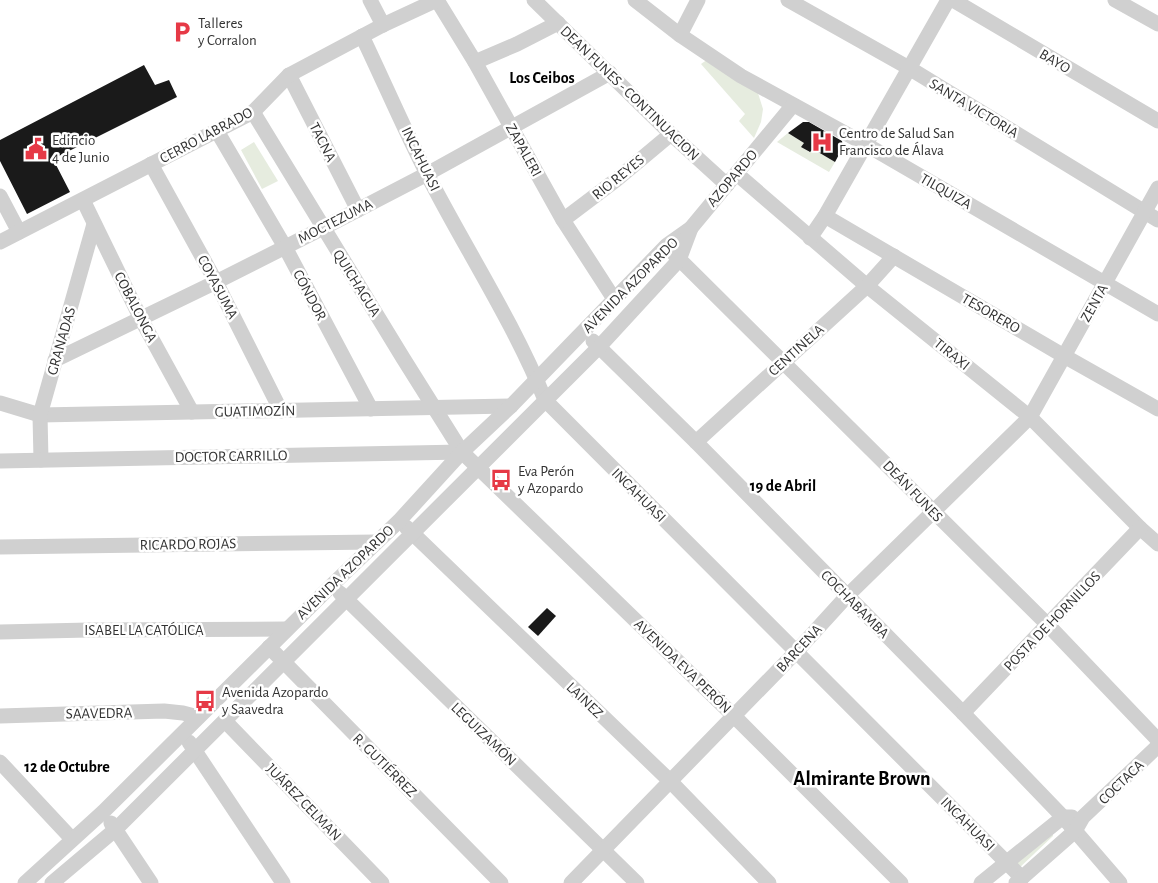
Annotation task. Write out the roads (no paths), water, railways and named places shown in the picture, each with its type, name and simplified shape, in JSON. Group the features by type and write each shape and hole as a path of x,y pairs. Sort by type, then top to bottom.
{"street":[{"path":"370,0 383,25"},
{"name":"CERRO LABRADO","path":"0,242 253,112 288,74 383,25 437,0"},
{"name":"ZAPALERI","path":"437,0 475,62 563,220 614,299"},
{"name":"DEAN FUNES - CONTINUACION","path":"534,0 671,134 732,180"},
{"name":"TILQUIZA","path":"636,0 680,35 741,76 865,144 1158,314"},
{"path":"680,35 698,0"},
{"name":"SANTA VICTORIA","path":"788,0 909,68 1158,220"},
{"path":"810,238 825,216 948,0"},
{"name":"BAYO","path":"952,0 1158,121"},
{"path":"1115,0 1158,24"},
{"path":"475,62 517,44 558,23"},
{"name":"INCAHUASI","path":"362,36 427,174 537,379 545,400 1006,862 1019,880"},
{"name":"MOCTEZUMA","path":"55,360 216,282 358,210 610,73"},
{"name":"TACNA","path":"288,74 358,210"},
{"name":"AZOPARDO","path":"690,228 793,105"},
{"name":"QUICHAGUA","path":"253,112 462,452"},
{"name":"CÓNDOR","path":"217,131 285,247 371,409"},
{"name":"RIO REYES","path":"563,220 616,180 671,134"},
{"name":"COYASUMA","path":"151,164 216,282 281,411"},
{"name":"TIRAXI","path":"732,180 810,238 1030,417 1158,544"},
{"name":"ZENTA","path":"1030,417 1158,188"},
{"path":"0,196 19,232"},
{"name":"COBALONGA","path":"83,200 141,319 192,412"},
{"name":"TESORERO","path":"825,216 1064,356 1158,408"},
{"name":"GRANADAS","path":"41,460 40,415 94,224"},
{"name":"AVENIDA AZOPARDO","path":"25,883 103,812 399,520 462,452 511,406 667,245 690,228"},
{"name":"AVENIDA AZOPARDO","path":"52,883 116,830 599,347 679,260 690,228"},
{"name":"DEÁN FUNES","path":"667,245 679,260 1048,625 1158,740"},
{"name":"CENTINELA","path":"696,442 867,286 894,256"},
{"name":"COCHABAMBA","path":"583,331 696,442 963,713 1063,817 1120,883"},
{"name":"GUATIMOZÍN","path":"0,403 40,415 511,406"},
{"path":"511,406 515,430"},
{"name":"BARCENA","path":"571,883 796,652 847,596 1030,417"},
{"name":"DOCTOR CARRILLO","path":"0,461 462,452"},
{"name":"AVENIDA EVA PERÓN","path":"462,452 734,716 901,883"},
{"name":"LAINEZ","path":"399,520 670,781 769,883"},
{"name":"POSTA DE HORNILLOS","path":"963,713 1140,528"},
{"name":"RICARDO ROJAS","path":"0,547 376,542"},
{"name":"LEGUIZAMÓN","path":"332,584 346,600 637,883"},
{"name":"ISABEL LA CATÓLICA","path":"0,632 287,629"},
{"name":"R. GUTIÉRREZ","path":"269,647 501,883"},
{"name":"SAAVEDRA","path":"0,716 164,711 198,717"},
{"name":"JUÁREZ CELMAN","path":"225,721 382,883"},
{"path":"183,733 283,883"},
{"name":"COCTACA","path":"1019,880 1075,831 1084,817 1158,746"},
{"path":"0,762 72,839"},
{"path":"103,812 151,883"},
{"path":"982,883 1063,817 1084,817"}],"place":[{"name":"Talleres y Corralon","path":"182,32"},
{"name":"Centro de Salud San Francisco de Álava","path":"822,142"},
{"name":"Edificio 4 de Junio","path":"36,149"},
{"name":"Eva Perón y Azopardo","path":"501,480"},
{"name":"Avenida Azopardo y Saavedra","path":"205,701"}],"district":[{"name":"Los Ceibos","path":"542,77"},
{"name":"19 de Abril","path":"783,485"},
{"name":"12 de Octubre","path":"67,766"},
{"name":"Almirante Brown","path":"862,778"}]}
